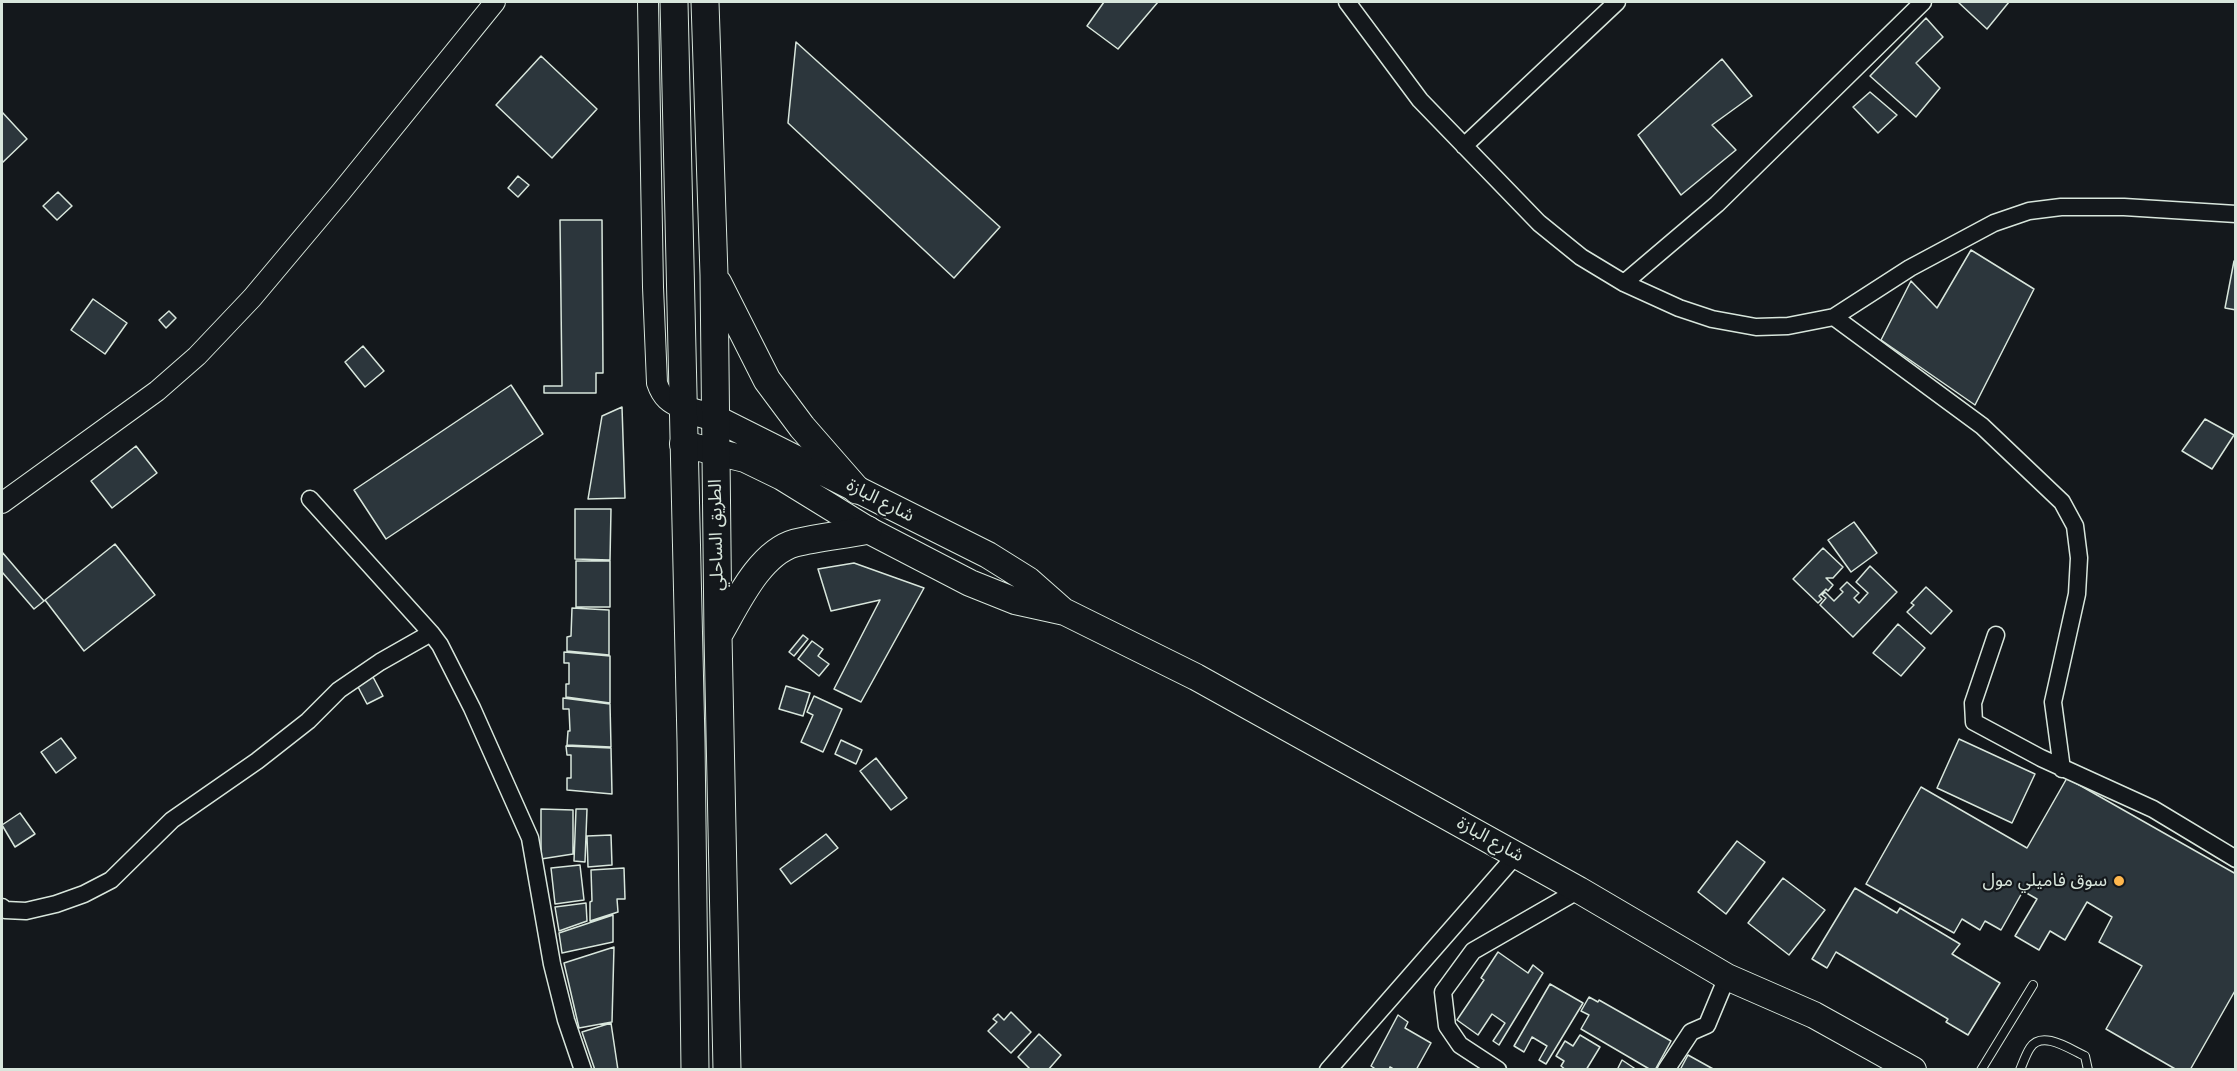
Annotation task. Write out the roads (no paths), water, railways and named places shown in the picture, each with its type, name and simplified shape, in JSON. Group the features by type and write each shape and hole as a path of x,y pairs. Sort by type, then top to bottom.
{"highway":[{"name":"الطريق الساحلي","path":"674,2 691,741 695,1070"},
{"name":"الطريق الساحلي","path":"705,2 714,275 718,635 727,1070"},
{"path":"714,275 767,380 802,427 857,490"},
{"path":"718,635 759,568 774,554 793,544 868,530"}],"main road":[{"name":"شارع البازة","path":"683,409 715,418 988,555 1028,580 1065,612"},
{"name":"شارع البازة","path":"683,444 716,450 745,459 782,477 868,530 970,583 1015,601 1065,612 1196,677 1579,890 1727,976 1814,1015 1913,1070"}],"street":[{"path":"2,503 157,391 197,356 252,298 327,210 495,2"},
{"path":"648,2 652,276 657,383 661,395 670,403 683,409"},
{"path":"1347,2 1420,100 1539,223 1581,257 1624,284 1679,308 1712,319 1756,327 1788,326 1834,317 1910,268 1994,223 2029,211 2061,207 2124,207 2235,214"},
{"path":"1464,146 1617,2"},
{"path":"1624,284 1717,204 1923,2"},
{"path":"1834,317 1982,426 2062,502 2075,526 2079,558 2077,594 2053,702 2062,769"},
{"path":"310,499 431,633 440,645 472,708 530,838 552,964 566,1020 583,1070"},
{"path":"2,908 26,911 56,904 84,894 111,880 172,820 308,722 339,690 431,633"},
{"path":"1996,635 1973,703 1974,722 2062,769 2153,809 2235,859"},
{"path":"1328,1070 1516,855"},
{"path":"1498,1070 1460,1045 1447,1026 1443,992 1473,951 1579,890"},
{"path":"1666,1070 1691,1032 1707,1025 1727,976"}],"lane":[{"path":"1981,1070 2033,985"},
{"path":"2020,1070 2031,1046 2041,1040 2049,1040 2085,1056 2088,1070"}],"place":[{"name":"سوق فاميلي مول","path":"2119,881"}]}
